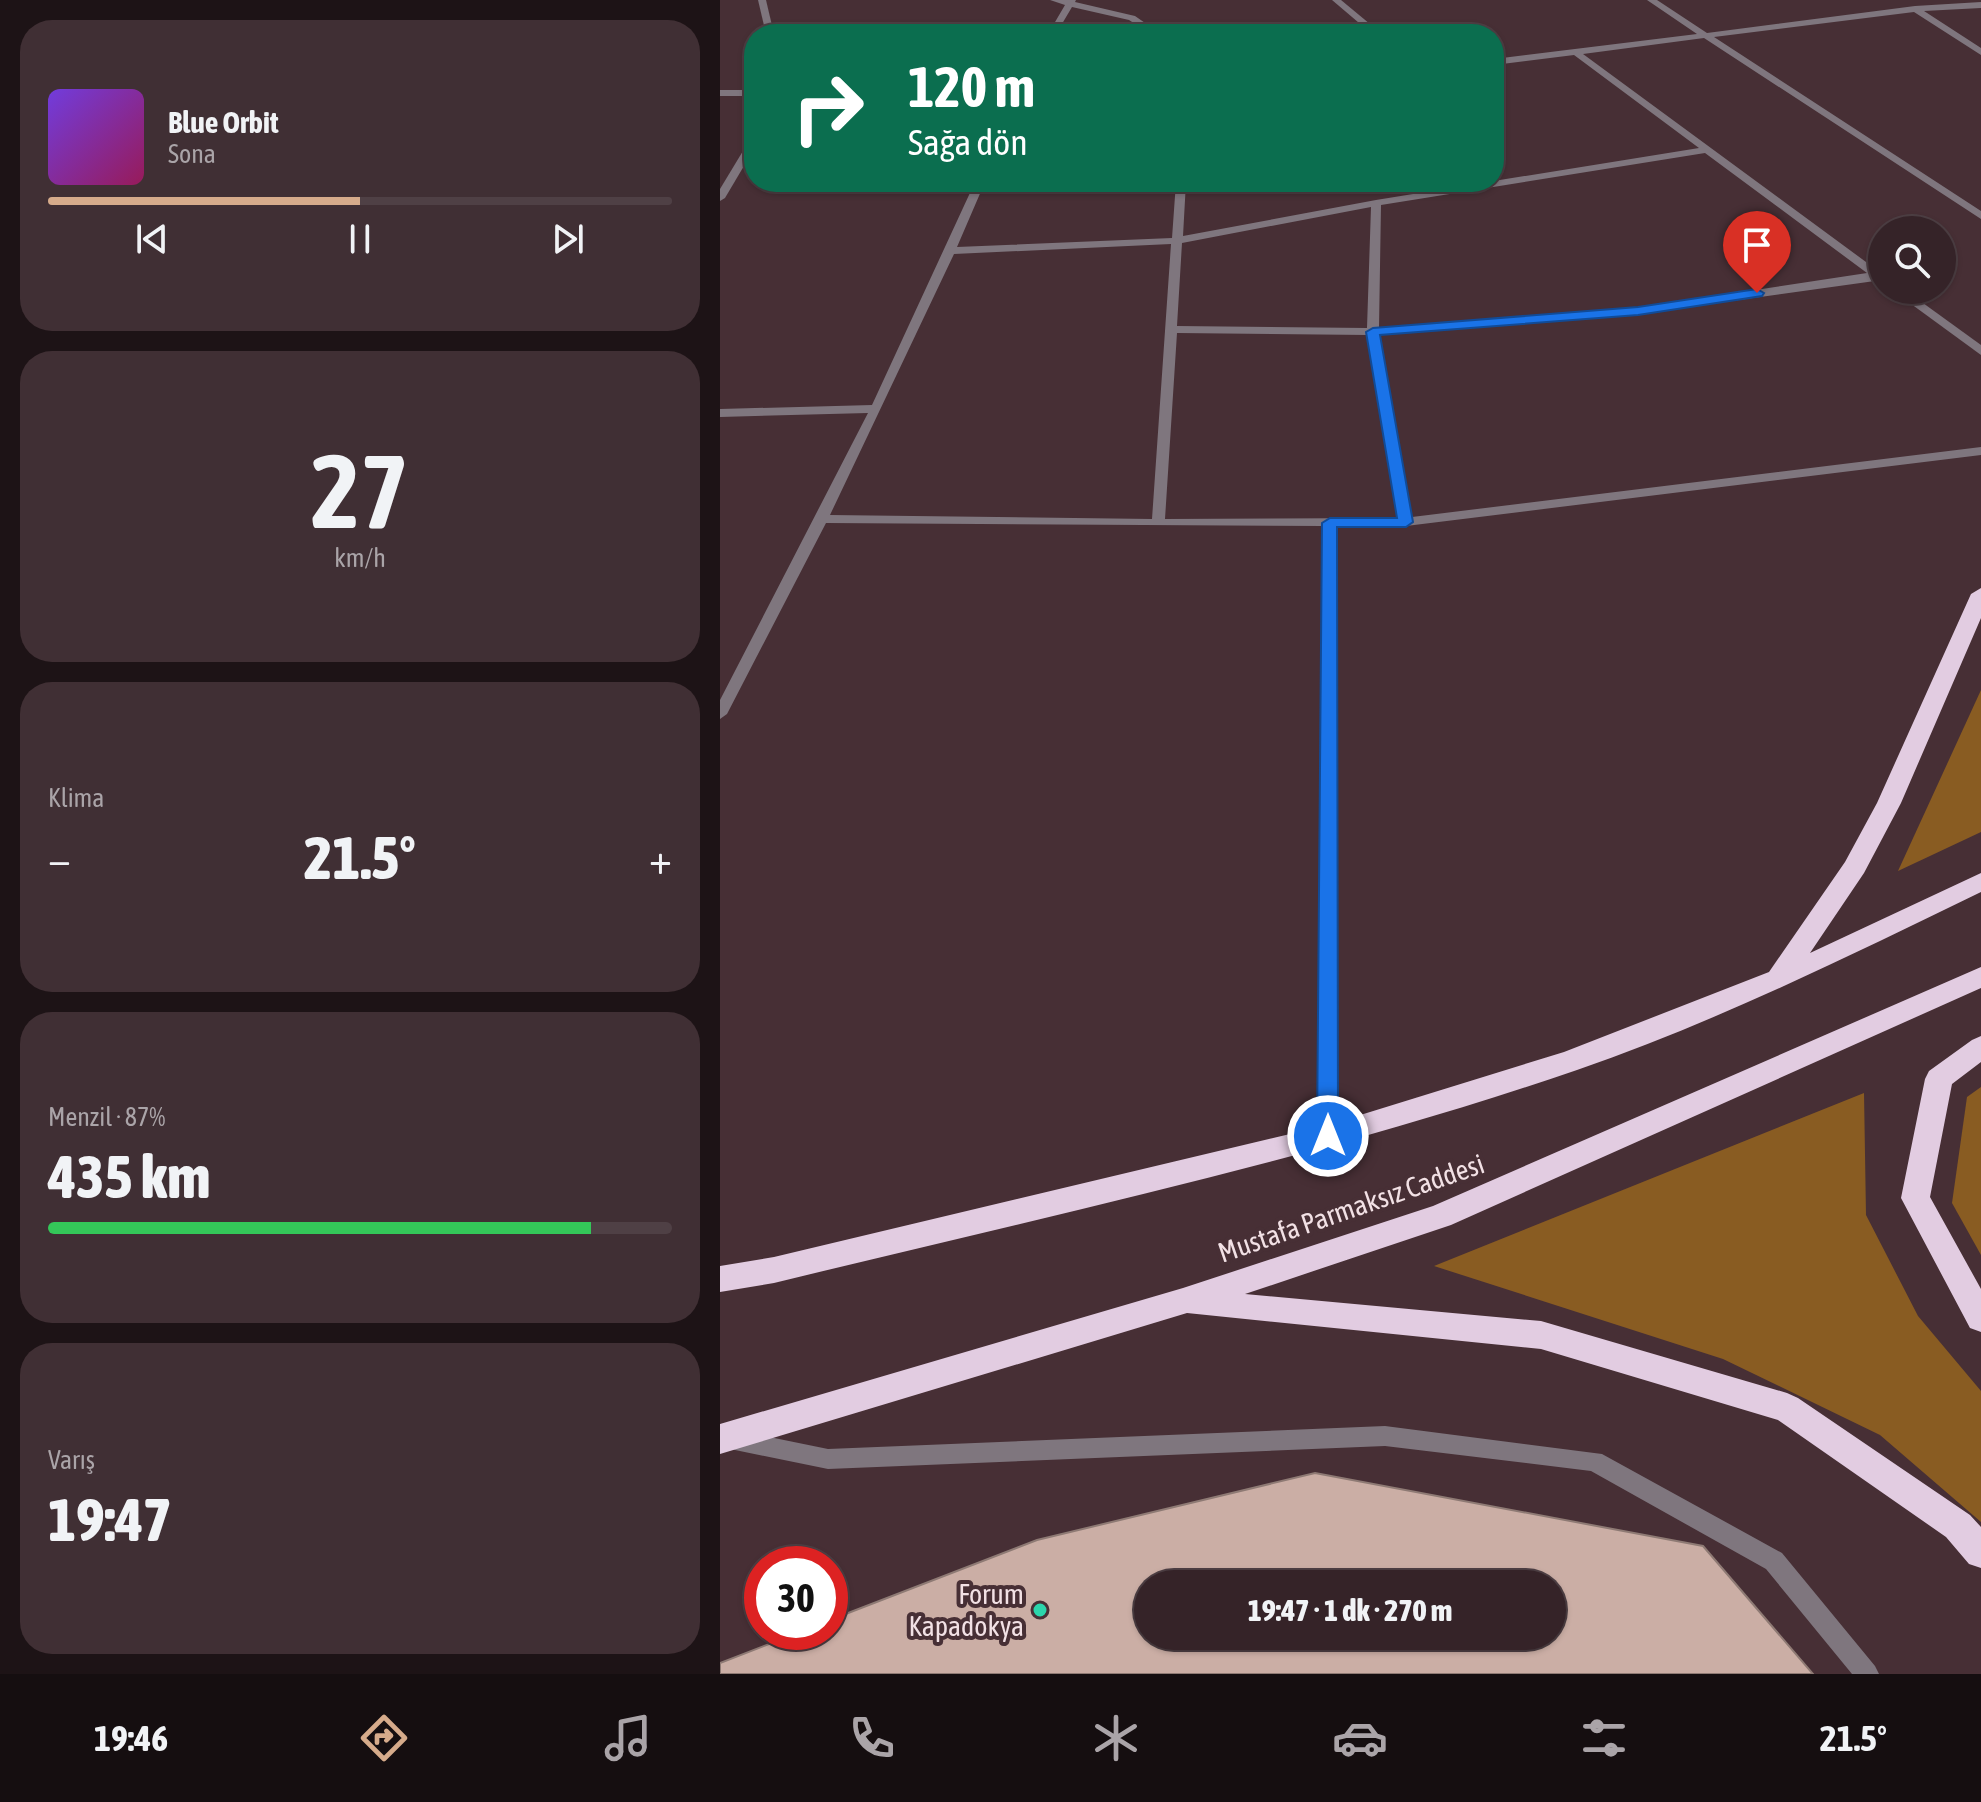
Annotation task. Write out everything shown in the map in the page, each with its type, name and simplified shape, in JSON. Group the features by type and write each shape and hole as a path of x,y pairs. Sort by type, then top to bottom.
{"highway":[{"path":"1778,979 1855,867 1883,816 1981,594"},
{"path":"720,1279 774,1270 1328,1136 1571,1061 1778,979 1981,882"},
{"name":"Mustafa Parmaksız Caddesi","path":"723,1438 1183,1301 1441,1216 1981,977"},
{"path":"1981,1047 1939,1079 1915,1198 1981,1318"},
{"path":"1183,1301 1541,1335 1787,1408 1958,1526 1981,1552"}],"street":[{"path":"762,0 768,24"},
{"path":"1054,0 1132,18 1141,24"},
{"path":"1336,0 1366,24"},
{"path":"1651,0 1981,216"},
{"path":"1900,0 1981,52"},
{"path":"1058,24 1071,2"},
{"path":"1504,61 1916,9 1981,5"},
{"path":"1578,54 1868,269"},
{"path":"720,93 744,93"},
{"path":"1504,182 1706,150"},
{"path":"720,198 744,158"},
{"path":"720,714 823,519 951,251 976,192"},
{"path":"1158,523 1180,192"},
{"path":"951,251 1176,241 1444,192"},
{"path":"1376,203 1373,332 1406,522"},
{"path":"1170,329 1373,332 1638,311 1868,279"},
{"path":"1917,304 1981,351"},
{"path":"720,413 874,409"},
{"path":"823,519 1406,522 1981,451"},
{"path":"1328,1136 1330,523"},
{"path":"723,1438 828,1459 1385,1436 1594,1461 1774,1561 1867,1674"}],"shaded area":[{"path":"1981,690 1981,832 1898,871"},
{"path":"1981,1087 1981,1255 1952,1203 1967,1097"},
{"path":"1864,1093 1866,1215 1918,1316 1981,1391 1981,1522 1880,1435 1723,1359 1434,1266"}],"building":[{"name":"Forum Kapadokya","path":"1315,1473 1703,1546 1813,1674 720,1674 720,1663 754,1650 848,1650 848,1613 1037,1540"}],"place":[{"name":"Forum Kapadokya","path":"1040,1610"}],"route":[{"path":"1328,1136 1330,523 1406,522 1373,332 1638,311 1757,293"}]}
